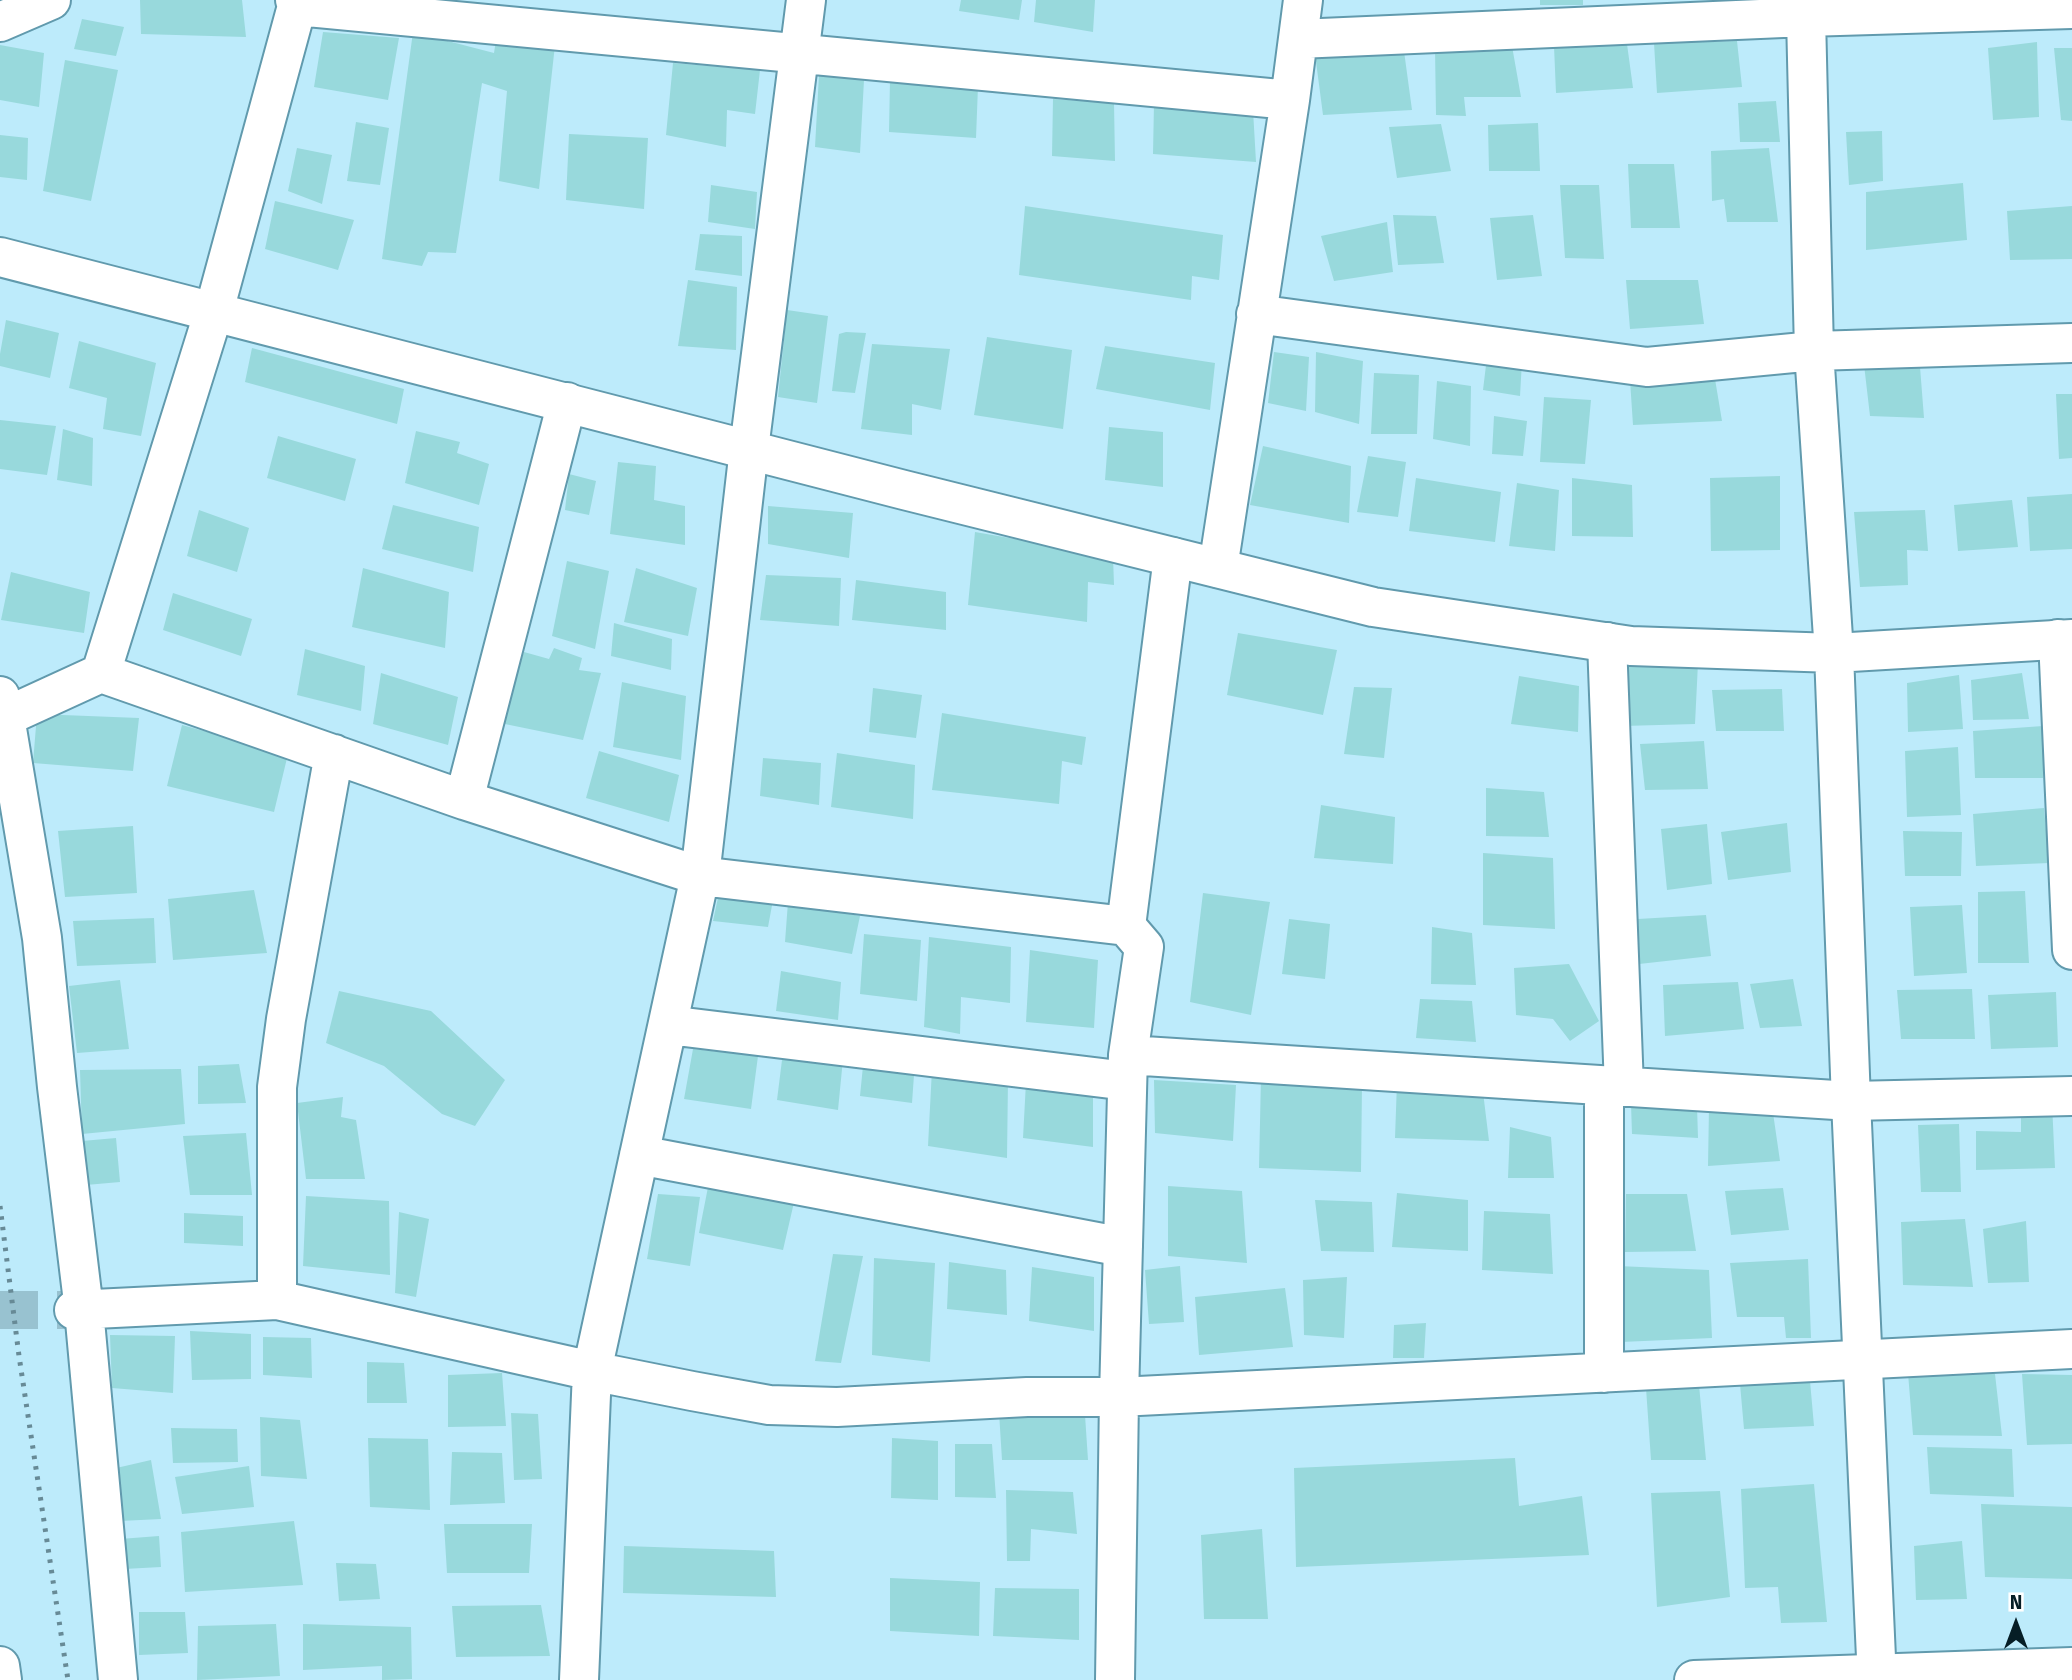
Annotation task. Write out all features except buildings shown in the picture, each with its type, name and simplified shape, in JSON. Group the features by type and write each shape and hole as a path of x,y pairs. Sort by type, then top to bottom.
{"street":[{"path":"0,22 51,0"},
{"path":"579,1680 592,1371 699,877 749,449 806,0"},
{"path":"1218,568 1303,0"},
{"path":"101,673 214,311 296,3 800,55 1290,100"},
{"path":"1298,39 1806,8 2072,9"},
{"path":"1806,8 1814,351 1834,653 1877,1676"},
{"path":"0,257 1373,607 1631,646 1834,653 2065,639 2072,950"},
{"path":"1256,314 1647,367 1814,351 2072,343"},
{"path":"464,800 567,402"},
{"path":"1126,926 1173,557"},
{"path":"1604,1373 1614,1086 1607,642"},
{"path":"118,1680 43,938 3,706 101,673 464,800 699,877 1126,926 1143,947 1128,1068 1115,1680"},
{"path":"276,1300 276,1087 334,754"},
{"path":"667,1025 1128,1068 1614,1086 1851,1101 2072,1096"},
{"path":"639,1155 1123,1247"},
{"path":"79,1310 276,1300 592,1371 769,1405 837,1407 1027,1397 1119,1397 2072,1349"},
{"path":"0,1666 2,1680"},
{"path":"1694,1680 1877,1676 2072,1667"}],"tunnel":[{"path":"0,1310 74,1310"}],"railway":[{"path":"0,1206 19,1356 68,1680"}]}
